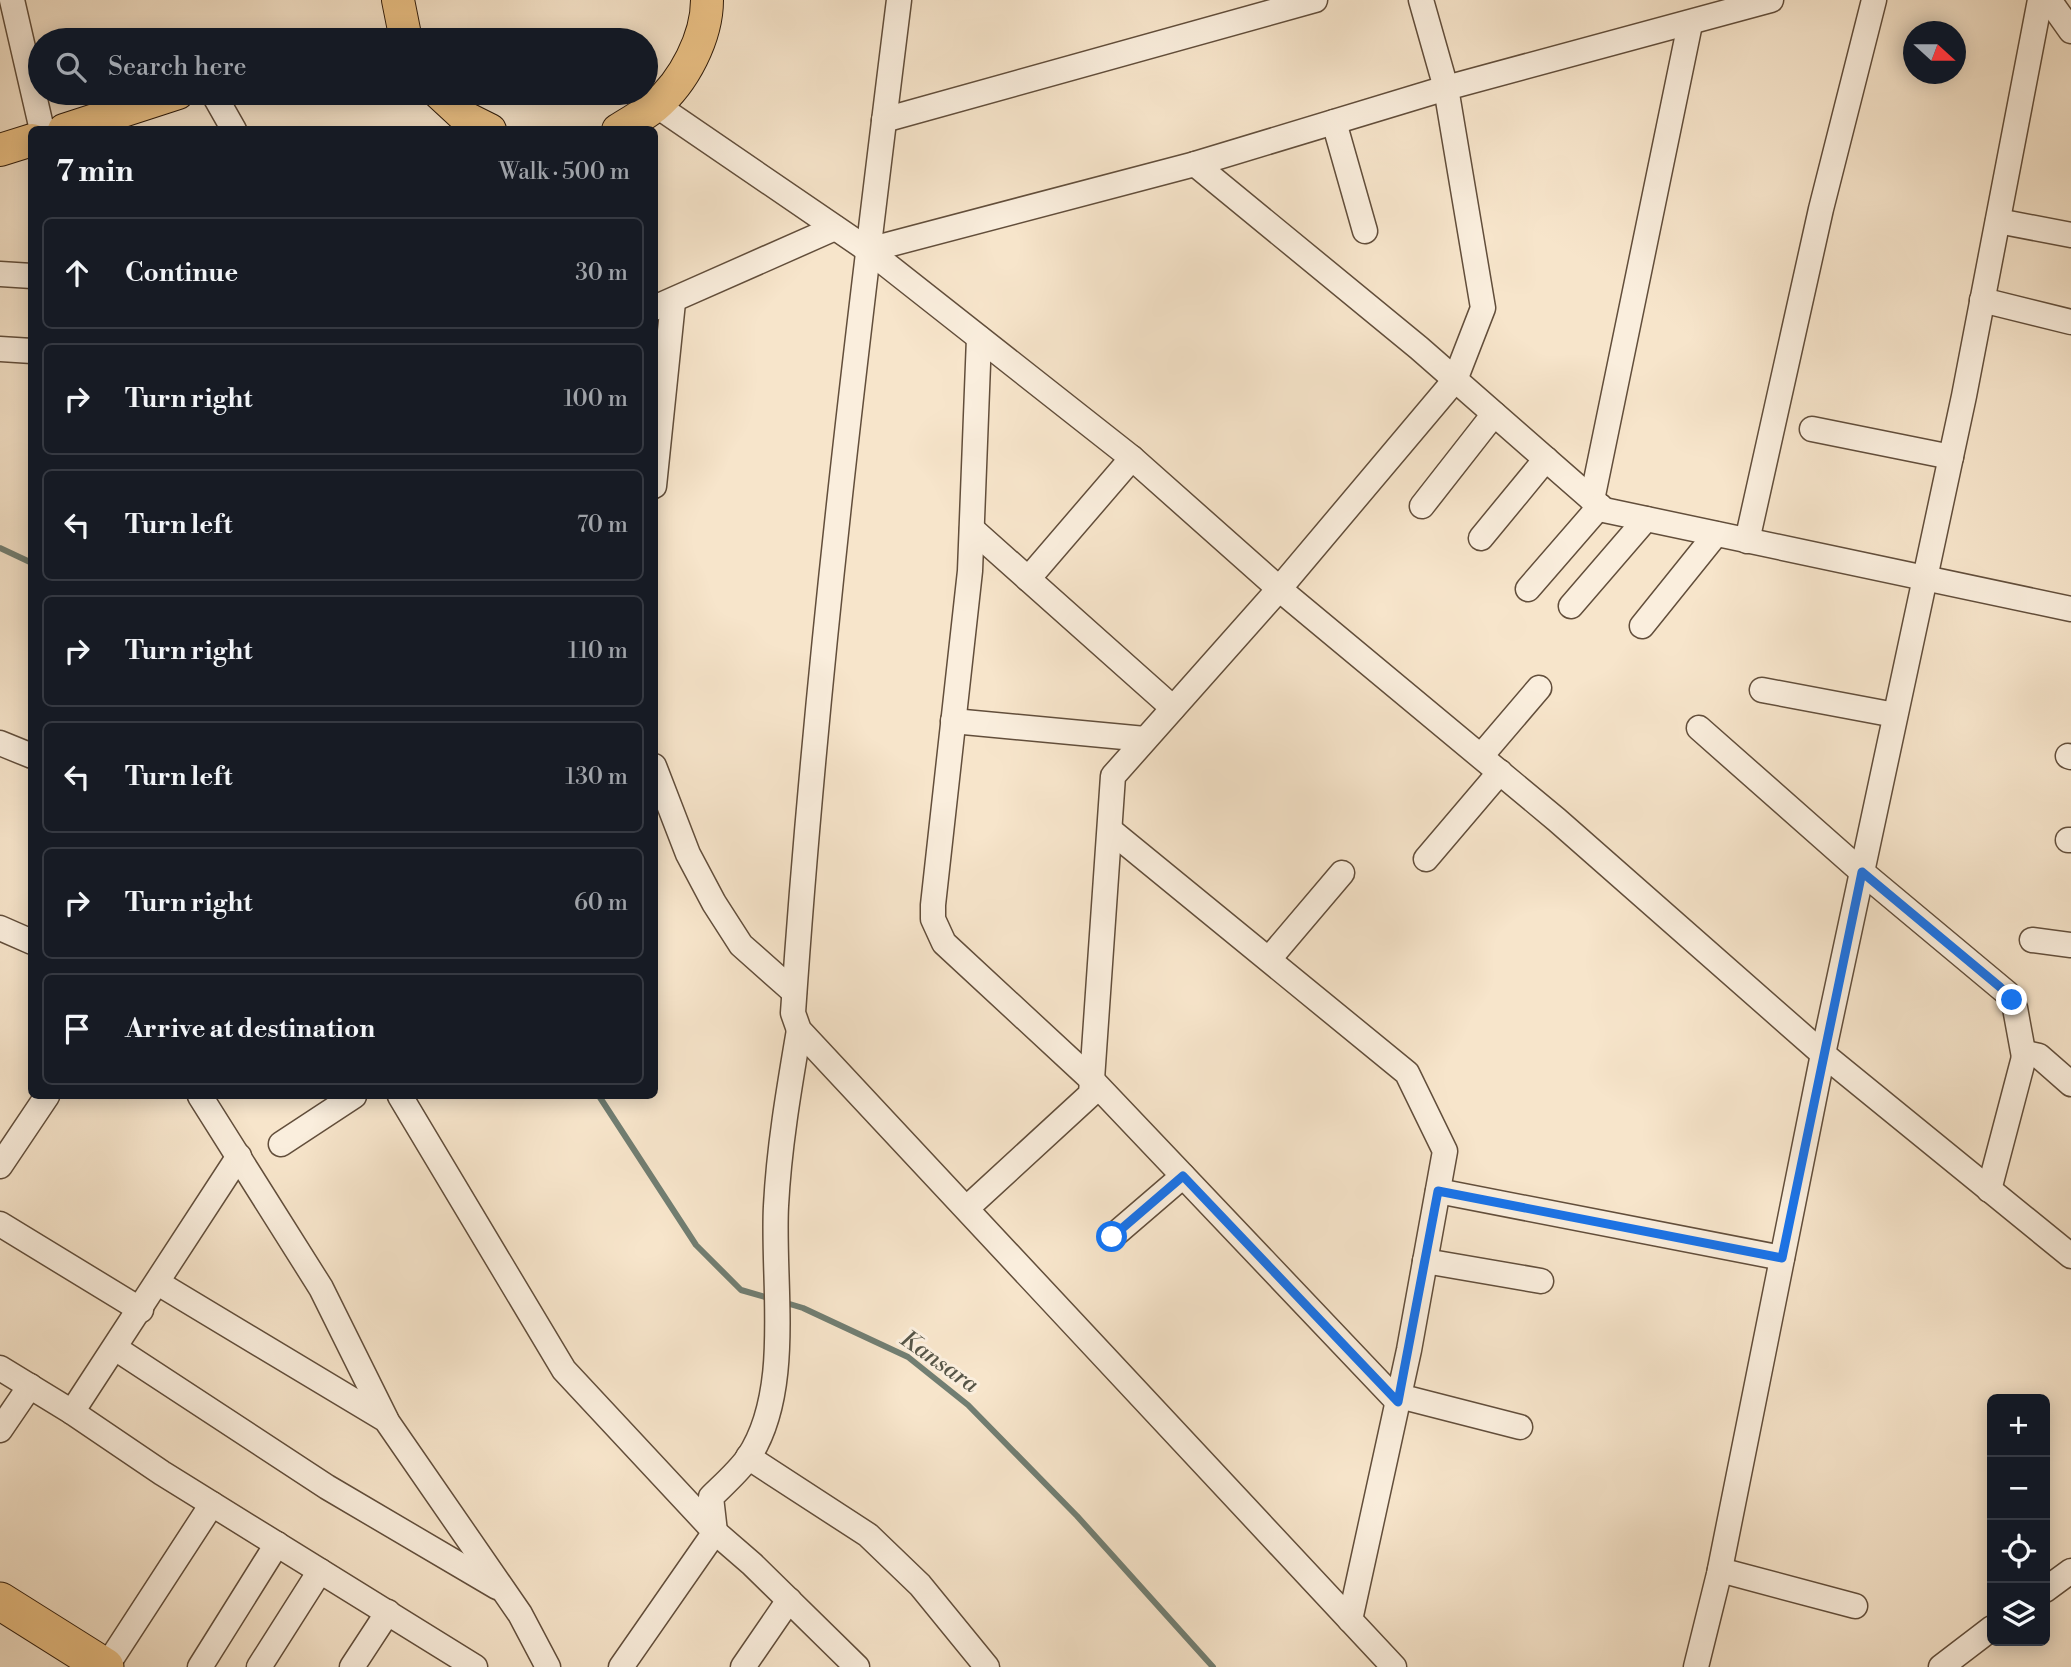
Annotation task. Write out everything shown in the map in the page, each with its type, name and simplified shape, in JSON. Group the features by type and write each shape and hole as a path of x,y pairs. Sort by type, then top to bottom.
{"highway":[{"path":"0,1601 105,1667"},
{"path":"0,1627 64,1667"}],"main road":[{"path":"397,0 400,28"},
{"path":"658,103 689,64 707,14 707,0"},
{"path":"76,126 141,105"},
{"path":"452,105 466,118 482,126"},
{"path":"624,126 656,106"},
{"path":"0,150 28,141"}],"street":[{"path":"12,0 28,69"},
{"path":"899,0 868,250 804,838 793,1013 799,1030 1394,1667"},
{"path":"884,120 1315,0"},
{"path":"967,1208 1091,1094 1113,776 1279,589 1455,380 1483,308 1446,88 1421,0"},
{"path":"868,250 1195,164 1446,88 1771,0"},
{"path":"1747,541 1821,209 1874,0"},
{"path":"1696,1667 1720,1570 1823,1054 1951,457 2040,0"},
{"path":"2049,0 2071,31"},
{"path":"1528,589 1596,503 1690,24"},
{"path":"36,105 41,126"},
{"path":"220,105 232,126"},
{"path":"656,106 868,250 1132,458 1279,589 1500,772 1823,1054 1989,1189 2066,1243"},
{"path":"1334,122 1365,231"},
{"path":"1195,164 1455,380 1604,510 2071,609"},
{"path":"1998,221 2071,235"},
{"path":"658,414 664,305 835,228"},
{"path":"0,274 28,276"},
{"path":"1982,300 2071,322"},
{"path":"979,338 972,529 933,905 937,932 944,943 1093,1080 1398,1399 1520,1427"},
{"path":"0,349 28,351"},
{"path":"1422,506 1494,414"},
{"path":"1812,429 1951,457"},
{"path":"1028,579 1132,458"},
{"path":"1481,538 1546,459"},
{"path":"1571,606 1646,519"},
{"path":"972,529 1173,708"},
{"path":"1642,626 1716,534"},
{"path":"1481,756 1539,688"},
{"path":"1762,690 1895,715"},
{"path":"953,720 1146,739"},
{"path":"1699,728 1862,872 2007,993 2015,1008 2024,1058 1989,1189"},
{"path":"0,743 28,755"},
{"path":"1426,859 1500,772"},
{"path":"658,776 688,854 714,903 741,945 794,992"},
{"path":"1110,830 1407,1073 1445,1150 1398,1399 1350,1620"},
{"path":"1269,959 1342,873"},
{"path":"0,928 28,940"},
{"path":"2032,940 2071,945"},
{"path":"621,1667 715,1532 711,1497 748,1457 774,1395 778,1286 776,1209 781,1142 799,1030"},
{"path":"2024,1058 2030,1054 2039,1056 2071,1084"},
{"path":"0,1166 45,1099"},
{"path":"202,1099 321,1288 386,1420 504,1591 548,1667"},
{"path":"281,1144 349,1099"},
{"path":"402,1099 564,1370 715,1532 857,1667"},
{"path":"72,1412 239,1156"},
{"path":"1112,1237 1183,1176"},
{"path":"1438,1191 1782,1258"},
{"path":"0,1224 141,1310"},
{"path":"1425,1261 1541,1281"},
{"path":"158,1283 386,1420"},
{"path":"115,1348 327,1487 504,1591"},
{"path":"0,1368 212,1504 388,1612 465,1664"},
{"path":"0,1430 30,1386"},
{"path":"748,1457 868,1535 920,1585 987,1667"},
{"path":"105,1667 212,1504"},
{"path":"200,1667 277,1544"},
{"path":"1720,1570 1855,1606"},
{"path":"258,1667 320,1571"},
{"path":"2050,1586 2071,1571"},
{"path":"743,1667 789,1600"},
{"path":"352,1667 388,1612"},
{"path":"1941,1667 1987,1632"}],"waterway":[{"name":"Kansara","path":"0,548 28,561"},
{"name":"Kansara","path":"601,1099 696,1245 741,1290 772,1299"},
{"name":"Kansara","path":"783,1302 803,1308 908,1357 968,1405 1077,1516 1213,1667"}],"route":[{"path":"1112,1237 1183,1176 1398,1402 1438,1191 1782,1258 1862,872 2012,1000"}]}
